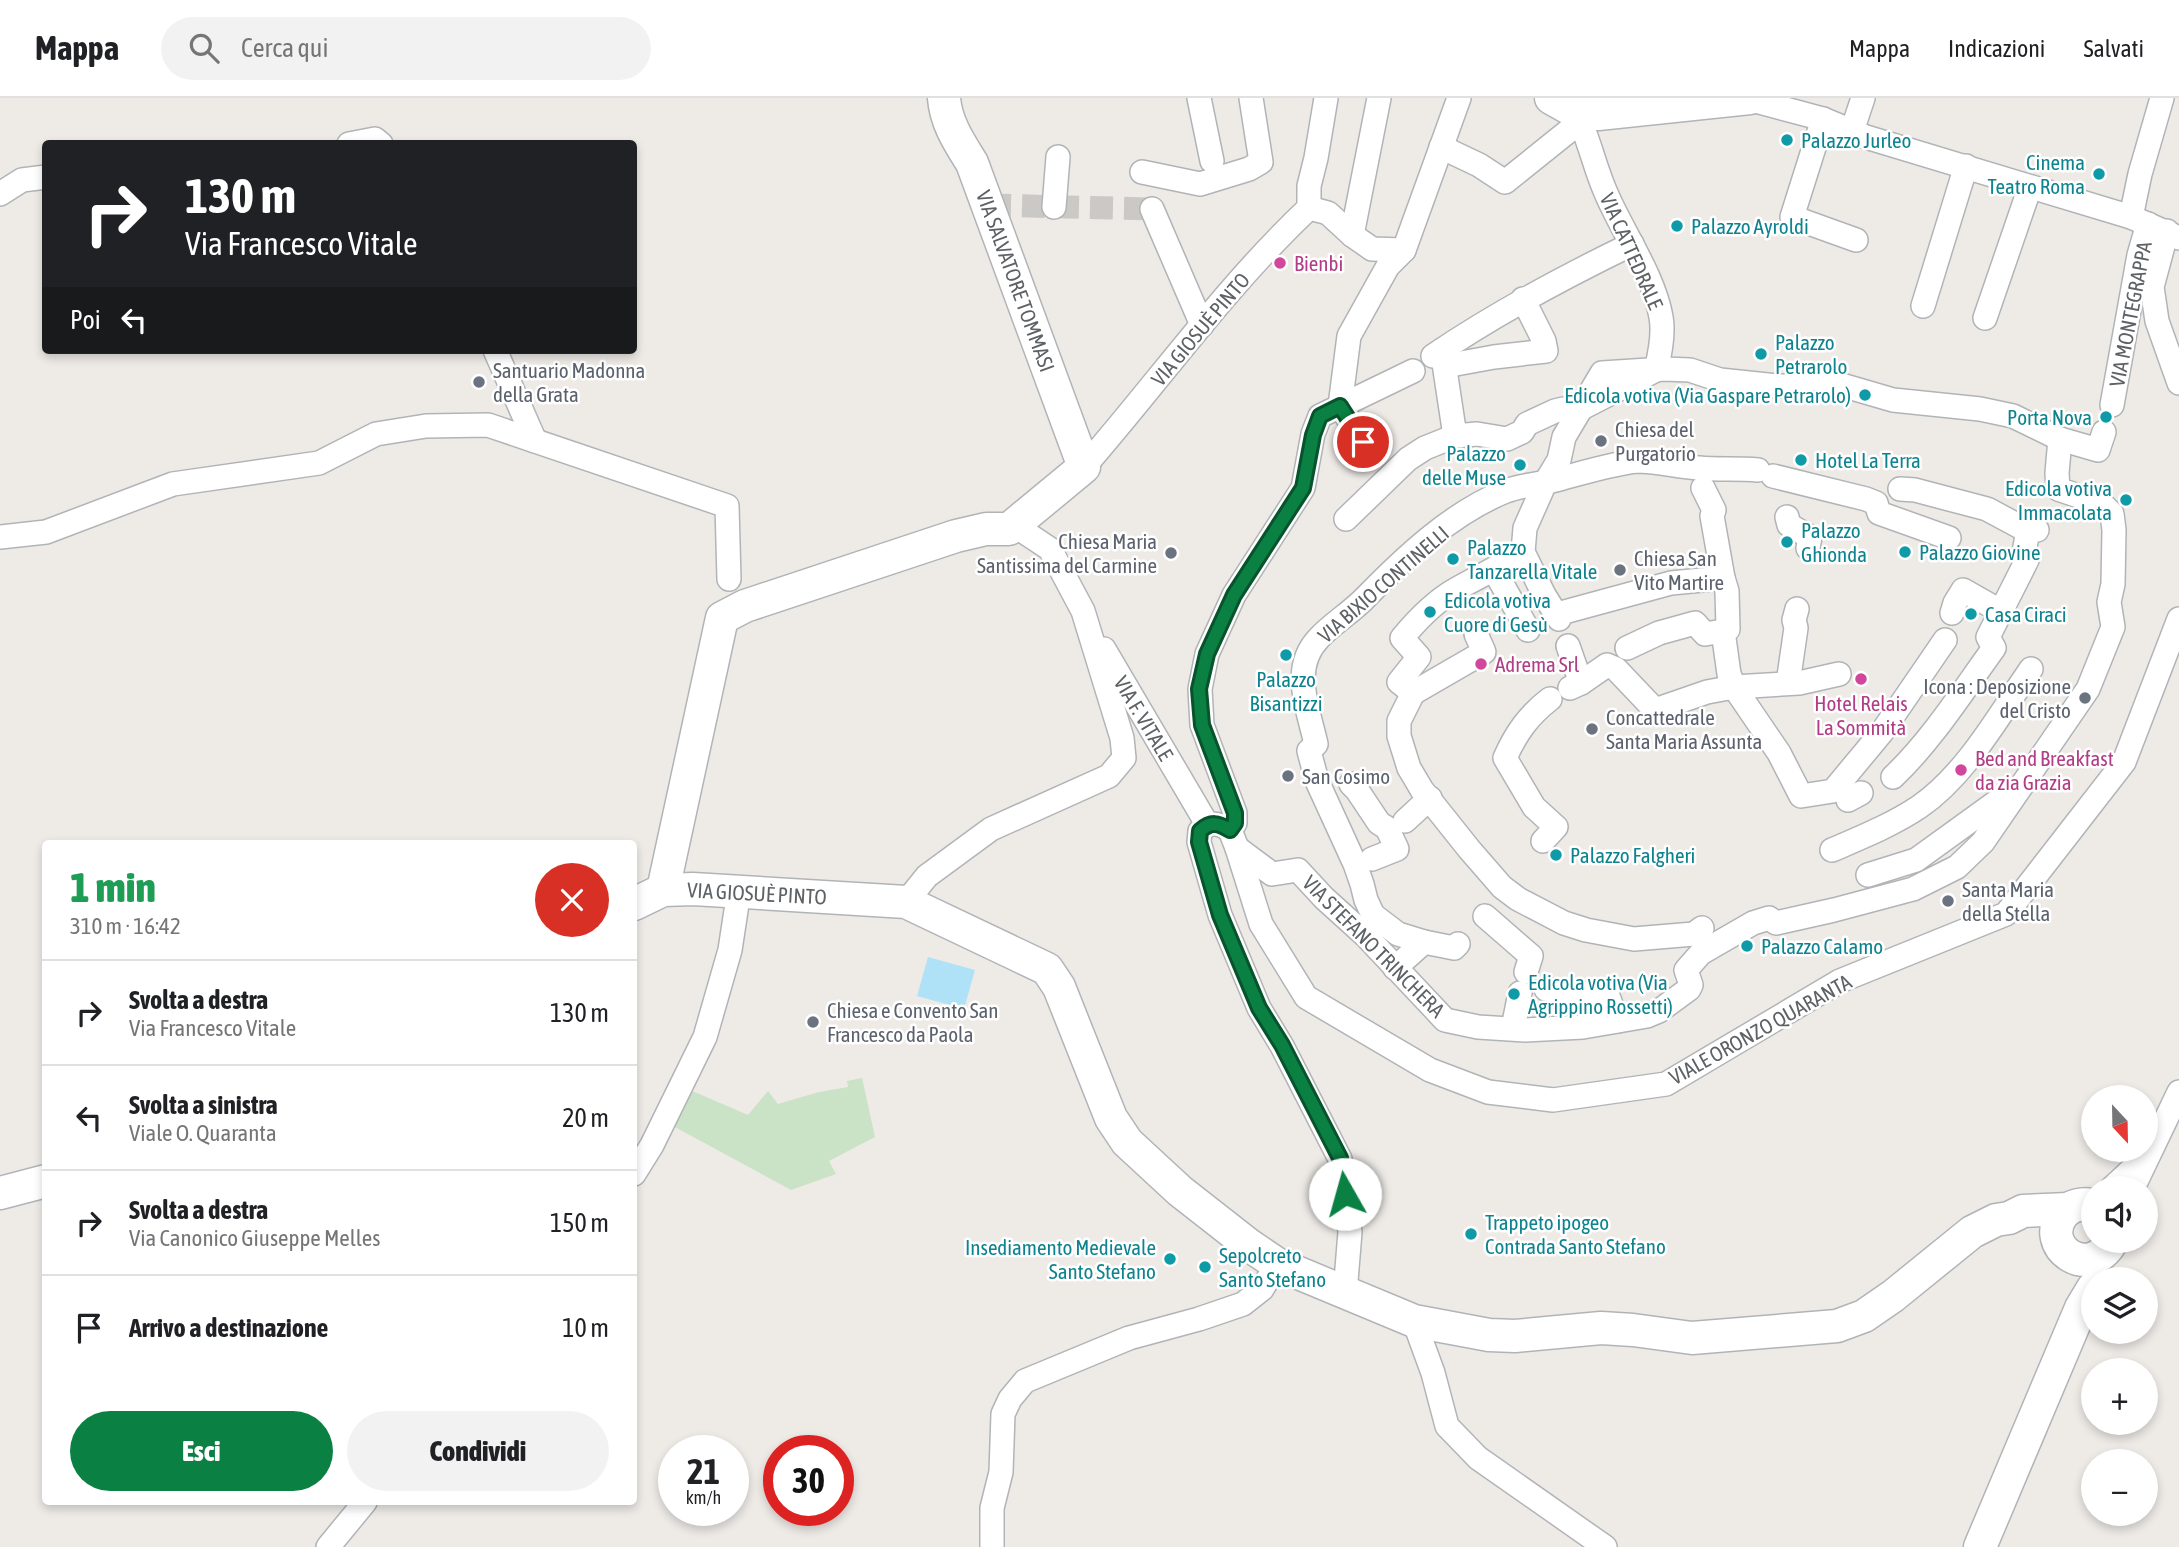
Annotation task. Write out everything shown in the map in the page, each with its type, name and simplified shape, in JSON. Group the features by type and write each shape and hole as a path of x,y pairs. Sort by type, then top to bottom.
{"street":[{"name":"VIA SALVATORE TOMMASI","path":"944,98 945,112 953,133 972,163 1084,467"},
{"path":"1199,98 1212,160"},
{"path":"1142,172 1200,184 1249,169 1261,162 1251,98"},
{"path":"1326,98 1309,186 1309,208 1328,213 1372,249 1404,250"},
{"path":"1352,235 1378,98"},
{"path":"1363,442 1340,406 1349,336 1388,266 1404,250 1459,98"},
{"path":"1852,131 1863,98"},
{"path":"2162,98 2140,174 2156,228 2152,287 2157,321 2179,383"},
{"path":"1441,147 1479,165 1505,182 1569,110 1598,114 1749,99 1823,119 1852,131 2156,228"},
{"name":"VIA CATTEDRALE","path":"1569,110 1587,134 1606,195 1632,244 1662,318 1660,355 1656,370"},
{"path":"1823,119 1792,217 1856,240"},
{"path":"1054,207 1058,157"},
{"path":"1923,306 1966,166"},
{"path":"0,194 22,180 42,178"},
{"path":"1985,318 2030,187"},
{"name":"VIA GIOSUÈ PINTO","path":"906,902 739,891 663,890 722,618 745,606 956,536 986,529 1009,529 1084,467 1202,325 1284,231 1309,208"},
{"path":"1152,209 1202,325"},
{"name":"VIA MONTEGRAPPA","path":"2112,405 2139,255 2156,228"},
{"path":"1440,357 1471,330 1565,276 1632,244"},
{"path":"1440,357 1494,357 1546,351 1524,299"},
{"path":"497,354 535,441"},
{"path":"1440,357 1455,436"},
{"path":"1723,578 1671,583 1558,617 1544,595 1523,552 1525,528 1545,483 1559,460 1564,437 1602,373 1690,370 1720,380 1777,386 1821,379 1893,400 1980,409 2012,416 2060,439 2101,441"},
{"path":"1345,1293 1350,1232 1340,1158 1282,1045 1259,1008 1220,915 1199,842 1200,831 1225,834 1235,823 1235,813 1202,725 1199,689 1207,654 1234,595 1303,488 1313,435 1320,416 1413,371"},
{"path":"1346,519 1408,459 1425,449 1455,436 1477,434 1507,439 1522,432 1527,424 1555,411 1580,410"},
{"path":"0,537 46,532 173,484 319,463 376,434 426,426 488,425 727,506 729,579"},
{"path":"1868,875 1916,860 1999,800 2010,801 2088,689 2113,627 2109,602 2113,584 2114,530 2112,514 2102,505 2058,489 2060,439"},
{"path":"1545,483 1639,461 1765,473 1866,499 1876,503 1879,513 1949,538"},
{"name":"VIA BIXIO CONTINELLI","path":"1369,925 1362,884 1317,781 1309,751 1316,744 1301,683 1308,650 1429,539 1460,517 1506,491 1545,483"},
{"path":"1627,648 1668,630 1695,623 1705,634 1728,629 1727,591 1712,516 1714,510 1703,488"},
{"path":"1892,777 1907,764 1935,729 1994,648 1988,637 2027,560 2024,552 2033,530 1987,509 1915,490 1900,489"},
{"path":"1787,517 1789,525 1810,537 1808,548"},
{"path":"1014,525 1050,549 1083,611 1122,738 1124,758 1110,776 991,829 927,876 906,902 1047,970 1059,987 1111,1118 1127,1142 1180,1191 1278,1264 1413,1321 1489,1335 1515,1336 1601,1328 1692,1338 1837,1326 1864,1316 1893,1296 1972,1232 2023,1211 2081,1203"},
{"path":"1413,694 1399,682 1419,657 1402,638 1434,604 1523,552"},
{"path":"1494,570 1528,630"},
{"path":"1952,613 1964,590 2000,611"},
{"path":"1788,682 1797,609"},
{"name":"VIA F. VITALE","path":"1083,611 1225,834"},
{"name":"VIALE ORONZO QUARANTA","path":"1225,834 1261,924 1306,997 1430,1070 1489,1092 1553,1100 1666,1084 1840,981 2006,914 2124,762 2179,620"},
{"path":"1723,631 1729,674 1734,687 1779,753 1801,796 1833,791 1882,732 1945,640"},
{"path":"1480,643 1413,694 1399,721 1399,736 1409,768 1469,849 1505,889 1518,899 1564,923 1634,939 1694,934 1702,929"},
{"path":"1567,690 1568,646"},
{"path":"1543,841 1556,827 1534,807 1505,758 1533,712 1607,665 1616,669 1655,710 1707,692 1734,687 1799,683 1839,674"},
{"path":"1832,850 1881,829 1921,806 1945,785 1974,751 2031,670"},
{"path":"1351,784 1379,823 1396,824 1430,798"},
{"name":"VIA STEFANO TRINCHERA","path":"1225,834 1272,874 1298,870 1324,898 1369,925 1395,968 1445,1020 1478,1027 1525,1030 1583,1027 1647,1016 1659,1011 1689,989 1691,985 1686,970 1701,953 1753,923 1769,918 1776,923 1913,889 1957,867 1974,852 2010,801"},
{"path":"1372,859 1397,849 1396,824"},
{"path":"1505,889 1482,920 1531,956 1513,1028"},
{"path":"637,903 663,890"},
{"path":"637,1169 652,1145 705,1037 730,950 739,891"},
{"path":"1369,925 1424,942 1454,948 1458,944"},
{"path":"1395,968 1424,942"},
{"path":"1546,989 1581,994 1607,993 1618,1021"},
{"path":"2158,1136 2179,1091"},
{"path":"2121,1176 2137,1162"},
{"path":"0,1193 42,1182"},
{"path":"2081,1209 2057,1226 2081,1247"},
{"path":"2009,1218 2036,1227 2089,1254"},
{"path":"992,1547 992,1508 1001,1472 1003,1414 1010,1399 1025,1381 1129,1338 1243,1304 1262,1289 1278,1264"},
{"path":"1980,1547 2081,1312"},
{"path":"1413,1321 1433,1373 1447,1426 1478,1458 1605,1547"},
{"path":"328,1547 363,1505"}],"green space":[{"path":"862,1078 875,1137 829,1161 836,1174 791,1190 673,1126 690,1090 748,1115 768,1091 778,1104 848,1087 847,1081"}],"water":[{"path":"928,957 975,970 964,1009 917,996"}],"tunnel":[{"path":"988,205 1152,209"}],"place":[{"name":"Palazzo Jurleo","path":"1787,140"},
{"name":"Cinema Teatro Roma","path":"2099,174"},
{"name":"Palazzo Ayroldi","path":"1677,226"},
{"name":"Bienbi","path":"1280,263"},
{"name":"Palazzo Petrarolo","path":"1761,354"},
{"name":"Santuario Madonna della Grata","path":"479,382"},
{"name":"Edicola votiva (Via Gaspare Petrarolo)","path":"1865,395"},
{"name":"Porta Nova","path":"2106,417"},
{"name":"Chiesa del Purgatorio","path":"1601,441"},
{"name":"Hotel La Terra","path":"1801,460"},
{"name":"Palazzo delle Muse","path":"1520,465"},
{"name":"Edicola votiva Immacolata","path":"2126,500"},
{"name":"Palazzo Ghionda","path":"1787,542"},
{"name":"Palazzo Giovine","path":"1905,552"},
{"name":"Chiesa Maria Santissima del Carmine","path":"1171,553"},
{"name":"Palazzo Tanzarella Vitale","path":"1453,559"},
{"name":"Chiesa San Vito Martire","path":"1620,570"},
{"name":"Edicola votiva Cuore di Gesù","path":"1430,612"},
{"name":"Casa Ciraci","path":"1971,614"},
{"name":"Palazzo Bisantizzi","path":"1286,655"},
{"name":"Adrema Srl","path":"1481,664"},
{"name":"Hotel Relais La Sommità","path":"1861,679"},
{"name":"Icona : Deposizione del Cristo","path":"2085,698"},
{"name":"Concattedrale Santa Maria Assunta","path":"1592,729"},
{"name":"Bed and Breakfast da zia Grazia","path":"1961,770"},
{"name":"San Cosimo","path":"1288,776"},
{"name":"Palazzo Falgheri","path":"1556,855"},
{"name":"Santa Maria della Stella","path":"1948,901"},
{"name":"Palazzo Calamo","path":"1747,946"},
{"name":"Edicola votiva (Via Agrippino Rossetti)","path":"1514,994"},
{"name":"Chiesa e Convento San Francesco da Paola","path":"813,1022"},
{"name":"Trappeto ipogeo Contrada Santo Stefano","path":"1471,1234"},
{"name":"Insediamento Medievale Santo Stefano","path":"1170,1259"},
{"name":"Sepolcreto Santo Stefano","path":"1205,1267"}],"route":[{"path":"1345,1194 1340,1158 1282,1045 1259,1008 1220,915 1199,842 1200,831 1207,824 1218,824 1230,830 1235,823 1235,813 1202,725 1199,689 1207,654 1234,595 1303,488 1313,435 1320,416 1340,406 1363,442"}]}
